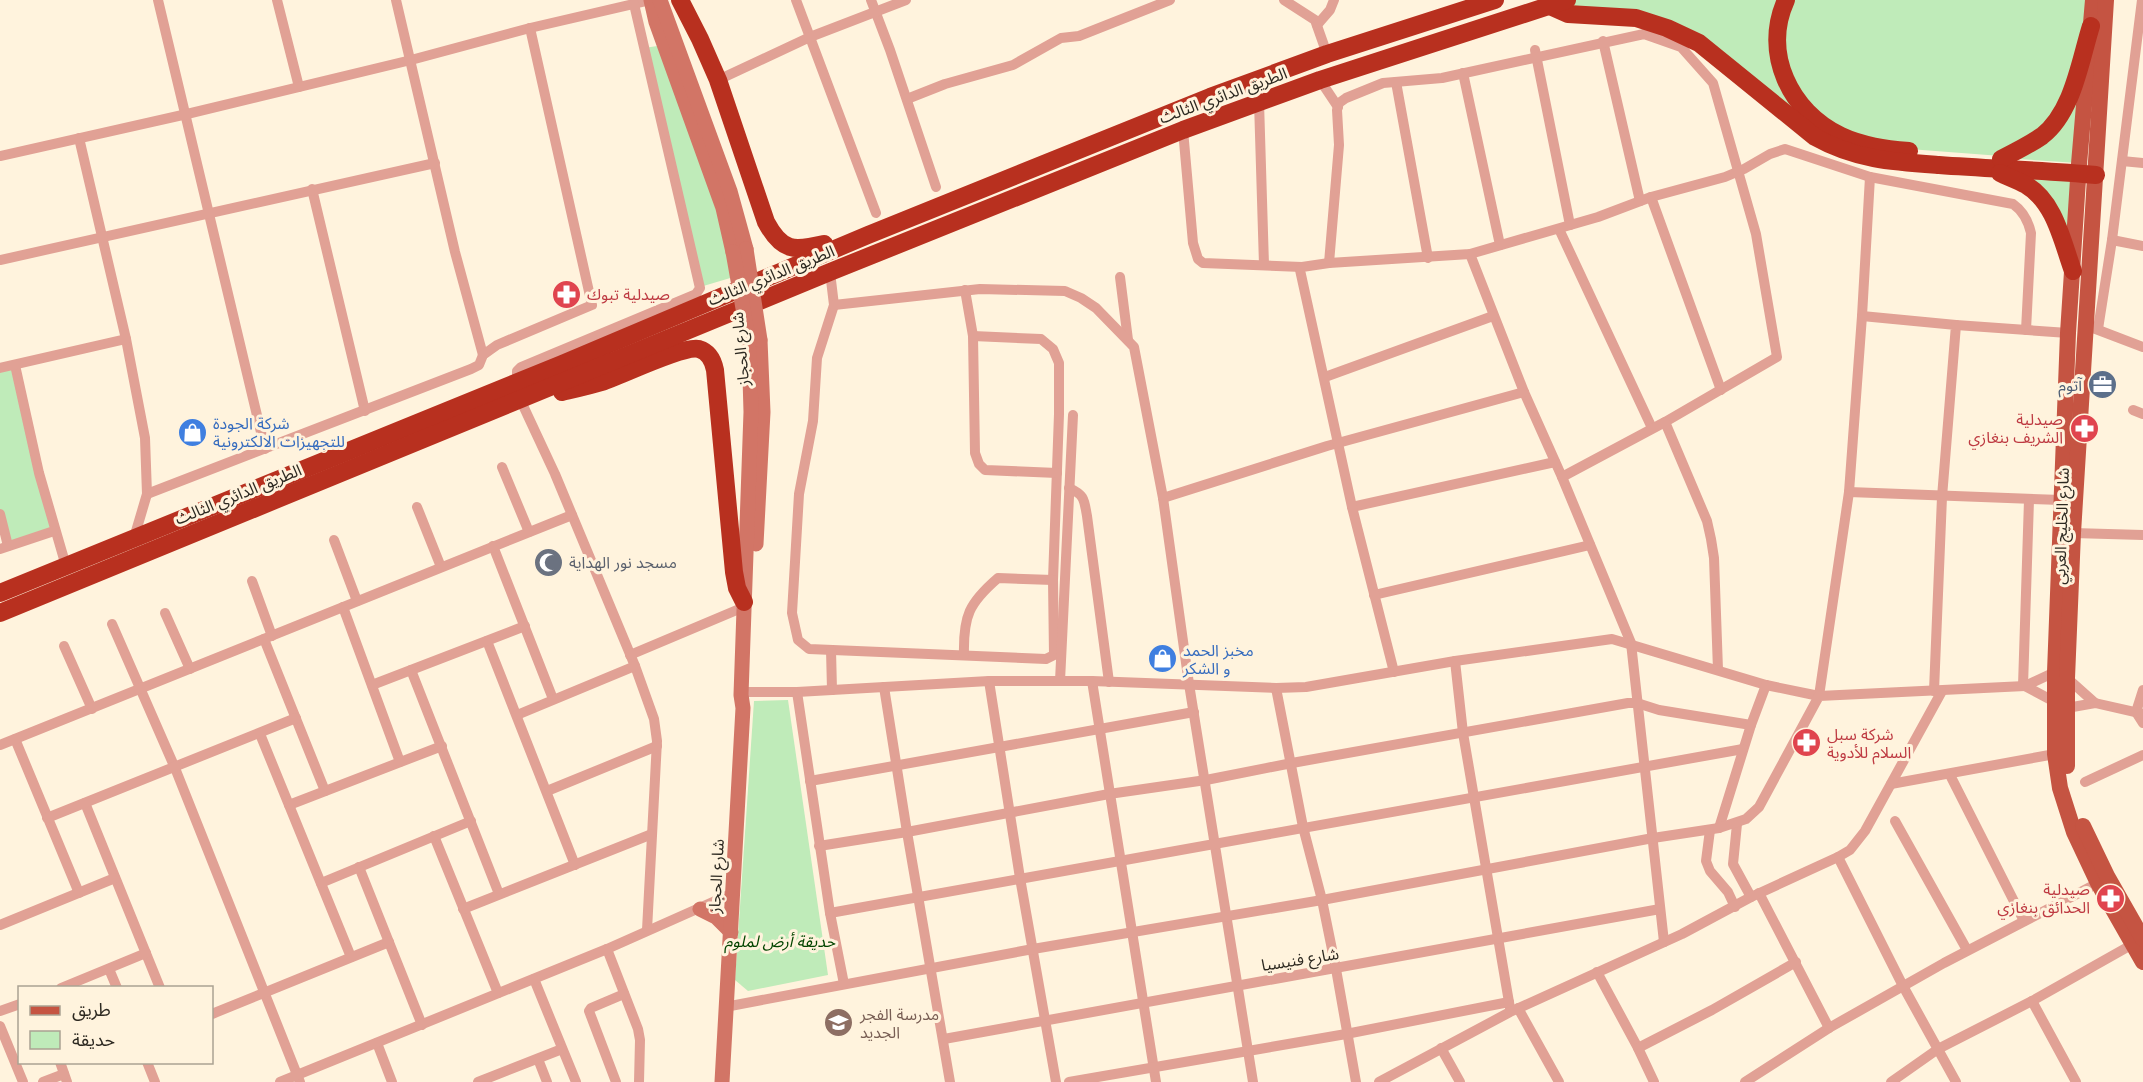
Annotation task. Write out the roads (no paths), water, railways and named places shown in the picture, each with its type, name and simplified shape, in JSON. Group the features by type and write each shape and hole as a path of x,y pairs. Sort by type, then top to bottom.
{"highway":[{"path":"680,0 718,80 766,222 774,237 786,247 802,249 868,235"},
{"name":"الطريق الدائري الثالث","path":"522,392 868,235 1210,97 1327,54 1495,0"},
{"name":"الطريق الدائري الثالث","path":"0,613 166,535 1183,130 1320,80 1567,0"},
{"path":"1786,0 1778,24 1778,56 1784,78 1791,91 1814,119 1840,135 1867,144 1997,164 2046,203 2073,271"},
{"path":"1550,6 1568,14 1636,18 1667,28 1699,43 1802,127 1835,148 1881,160 2087,169"},
{"path":"1997,164 2044,135 2059,116 2073,85 2091,26"},
{"path":"522,392 556,393 602,382 685,350 701,349 707,353 715,370 734,572 744,605"},
{"name":"الطريق الدائري الثالث","path":"0,593 134,538 166,535"}],"main road":[{"name":"شارع الحجاز","path":"651,0 656,22 740,250"},
{"name":"شارع الحجاز","path":"660,0 730,191 763,412 748,692 743,708"},
{"name":"شارع الخليج العربي","path":"2061,675 2091,327 2087,169 2093,0"},
{"name":"شارع الخليج العربي","path":"2106,0 2073,271 2068,333 2061,500 2061,705 2067,768 2076,807 2138,941 2143,962"},
{"name":"شارع الحجاز","path":"722,1082 743,708 741,695 754,341"},
{"name":"شارع الخليج العربي","path":"2061,705 2055,754 2066,810 2098,883 2138,941"},
{"path":"700,909 716,917 731,932"}],"street":[{"path":"158,0 266,449"},
{"path":"277,0 299,87"},
{"path":"396,0 455,252 483,355"},
{"path":"0,156 187,114 651,0"},
{"path":"796,0 876,213"},
{"path":"871,0 936,187"},
{"path":"718,80 810,37 906,0"},
{"path":"907,99 945,84 1013,65 1061,38 1079,36 1170,0"},
{"path":"1284,0 1312,17 1327,54"},
{"path":"1317,25 1330,10 1334,0"},
{"path":"2142,0 2138,74 2122,161 2112,240 2091,327 2143,347"},
{"path":"633,4 700,288 696,294 520,367 517,371 522,392 635,666 654,719 657,746 647,930"},
{"path":"147,494 471,369 479,365 483,355 506,341 592,305 530,28"},
{"path":"1329,263 1339,145 1338,107 1342,100 1351,94 1383,83 1421,81 1463,73 1536,53 1644,34 1685,50 1713,83 1756,234 1777,356 1665,422 1562,477"},
{"path":"1603,41 1640,201"},
{"path":"1536,53 1570,225"},
{"path":"1375,62 1383,83"},
{"path":"1463,73 1500,245"},
{"path":"1320,80 1338,107"},
{"path":"1396,82 1428,258"},
{"path":"1259,102 1264,265"},
{"path":"1183,130 1193,243 1198,259 1203,262 1302,267 1329,263 1470,254 1558,229 1651,197 1721,179 1770,154 1785,149 1870,177 2013,204 2026,219 2031,233 2026,330"},
{"path":"79,138 126,339 145,438 147,494 134,538"},
{"path":"2122,161 2143,164"},
{"path":"0,260 435,163"},
{"path":"725,1007 930,967 1322,900 1486,868 1715,829 1737,824 1753,814 1759,807 1819,696 1849,492 1870,177"},
{"path":"312,189 365,411"},
{"path":"1651,197 1721,390"},
{"path":"1558,229 1652,428"},
{"path":"2112,240 2143,246"},
{"path":"1470,254 1492,316 1631,644 1664,942"},
{"path":"1302,267 1300,270 1340,442 1352,507 1394,672"},
{"path":"830,272 834,306 817,358 813,421 799,494 792,613 798,640 809,648 1047,659 1054,655 1053,580 1058,472 1059,363 1053,349 1041,339 973,336"},
{"path":"1120,277 1128,340"},
{"path":"834,306 980,289 1065,291 1096,308 1128,340 1136,352 1163,498 1189,684 1250,1050 1253,1082"},
{"path":"965,290 973,336 975,453 979,464 985,470 1058,472"},
{"path":"1325,377 1492,316"},
{"path":"1862,316 2068,333"},
{"path":"1379,1082 1512,1007 1664,942 1755,895 1838,857 1858,842 1891,784 1938,691 1942,496 1956,325"},
{"path":"0,368 126,339"},
{"path":"15,365 39,473 66,566"},
{"path":"1163,498 1340,442 1524,392"},
{"path":"1060,681 1073,415"},
{"path":"1665,422 1707,521 1711,539 1714,558 1718,670"},
{"path":"1352,507 1555,462"},
{"path":"502,467 529,532"},
{"path":"1069,488 1083,496 1109,682"},
{"path":"1849,492 2061,500"},
{"path":"2024,686 2029,500"},
{"path":"417,507 441,567"},
{"path":"0,514 4,548 54,531"},
{"path":"1,742 15,739 92,709 572,515"},
{"path":"2073,533 2143,535"},
{"path":"334,540 357,601"},
{"path":"1374,595 1590,545"},
{"path":"493,546 553,699"},
{"path":"964,655 963,631 974,601 998,578 1053,580"},
{"path":"252,581 268,637 296,718 325,791"},
{"path":"630,655 744,605"},
{"path":"343,607 400,762"},
{"path":"165,613 190,669"},
{"path":"112,624 175,768 299,1078"},
{"path":"372,686 525,626"},
{"path":"748,692 798,692 989,681 1092,681 1276,688 1306,687 1455,661 1612,639 1766,685 1819,696 2024,686 2061,675 2095,703"},
{"path":"487,641 575,865"},
{"path":"64,646 92,709"},
{"path":"831,650 832,690"},
{"path":"1455,661 1473,797 1497,938 1512,1007 1559,1082"},
{"path":"516,715 635,666"},
{"path":"411,670 499,894"},
{"path":"989,681 1009,813 1056,1082"},
{"path":"1092,681 1156,1082"},
{"path":"1735,906 1728,892 1710,871 1706,861 1750,725 1766,685"},
{"path":"2024,686 2061,705 2095,703 2140,713"},
{"path":"884,687 906,832 950,1082"},
{"path":"1276,688 1303,827 1322,900 1356,1082"},
{"path":"2143,690 2140,713 2143,723"},
{"path":"798,692 819,846 844,984"},
{"path":"819,846 1637,703 1659,710 1750,725"},
{"path":"810,781 1194,712"},
{"path":"47,818 296,718"},
{"path":"260,734 351,957"},
{"path":"15,739 79,893"},
{"path":"289,805 442,746"},
{"path":"547,791 657,746"},
{"path":"830,913 1743,749"},
{"path":"1891,784 2055,754"},
{"path":"2085,782 2143,755"},
{"path":"1950,775 2024,921"},
{"path":"85,803 160,986"},
{"path":"1895,821 1967,950"},
{"path":"321,883 471,822"},
{"path":"1737,824 1733,864 1796,962 1829,1028"},
{"path":"463,909 652,834"},
{"path":"434,836 498,993"},
{"path":"1838,857 1903,986 1956,1082"},
{"path":"359,867 422,1024"},
{"path":"0,912 2,924 115,878"},
{"path":"1747,1082 1829,1028 1903,986 1967,950 2098,883"},
{"path":"280,1082 299,1078 376,1043 607,949 733,893"},
{"name":"شارع فنيسيا","path":"944,1039 1660,909"},
{"path":"1891,1082 1938,1049 2032,1001 2138,941"},
{"path":"213,1014 389,942"},
{"path":"607,949 638,1029 639,1082"},
{"path":"64,986 146,953"},
{"path":"1638,1048 1712,1010 1796,962"},
{"path":"109,969 117,986"},
{"path":"1597,972 1654,1082"},
{"path":"534,979 576,1082"},
{"path":"616,1082 589,1011 591,1008 624,994"},
{"path":"2032,1001 2076,1082"},
{"path":"0,1011 18,1005"},
{"path":"1069,1082 1512,1007"},
{"path":"0,1026 23,1082"},
{"path":"376,1043 392,1082"},
{"path":"1442,1048 1460,1082"},
{"path":"478,1082 491,1079 562,1049"},
{"path":"538,1059 547,1082"},
{"path":"148,1064 154,1082"},
{"path":"43,1082 66,1078"}],"place":[{"name":"صيدلية تبوك","path":"566,294"},
{"name":"آتوم","path":"2103,385"},
{"name":"صيدلية الشريف بنغازي","path":"2084,428"},
{"name":"شركة الجودة للتجهيزات الالكترونية","path":"192,432"},
{"name":"مسجد نور الهداية","path":"548,562"},
{"name":"مخبز الحمد و الشكر","path":"1162,659"},
{"name":"شركة سبل السلام للأدوية","path":"1806,743"},
{"name":"صيدلية الحدائق بنغازي","path":"2111,898"},
{"name":"مدرسة الفجر الجديد","path":"839,1023"}],"park label":[{"name":"حديقة أرض لملوم","path":"780,941"}]}
